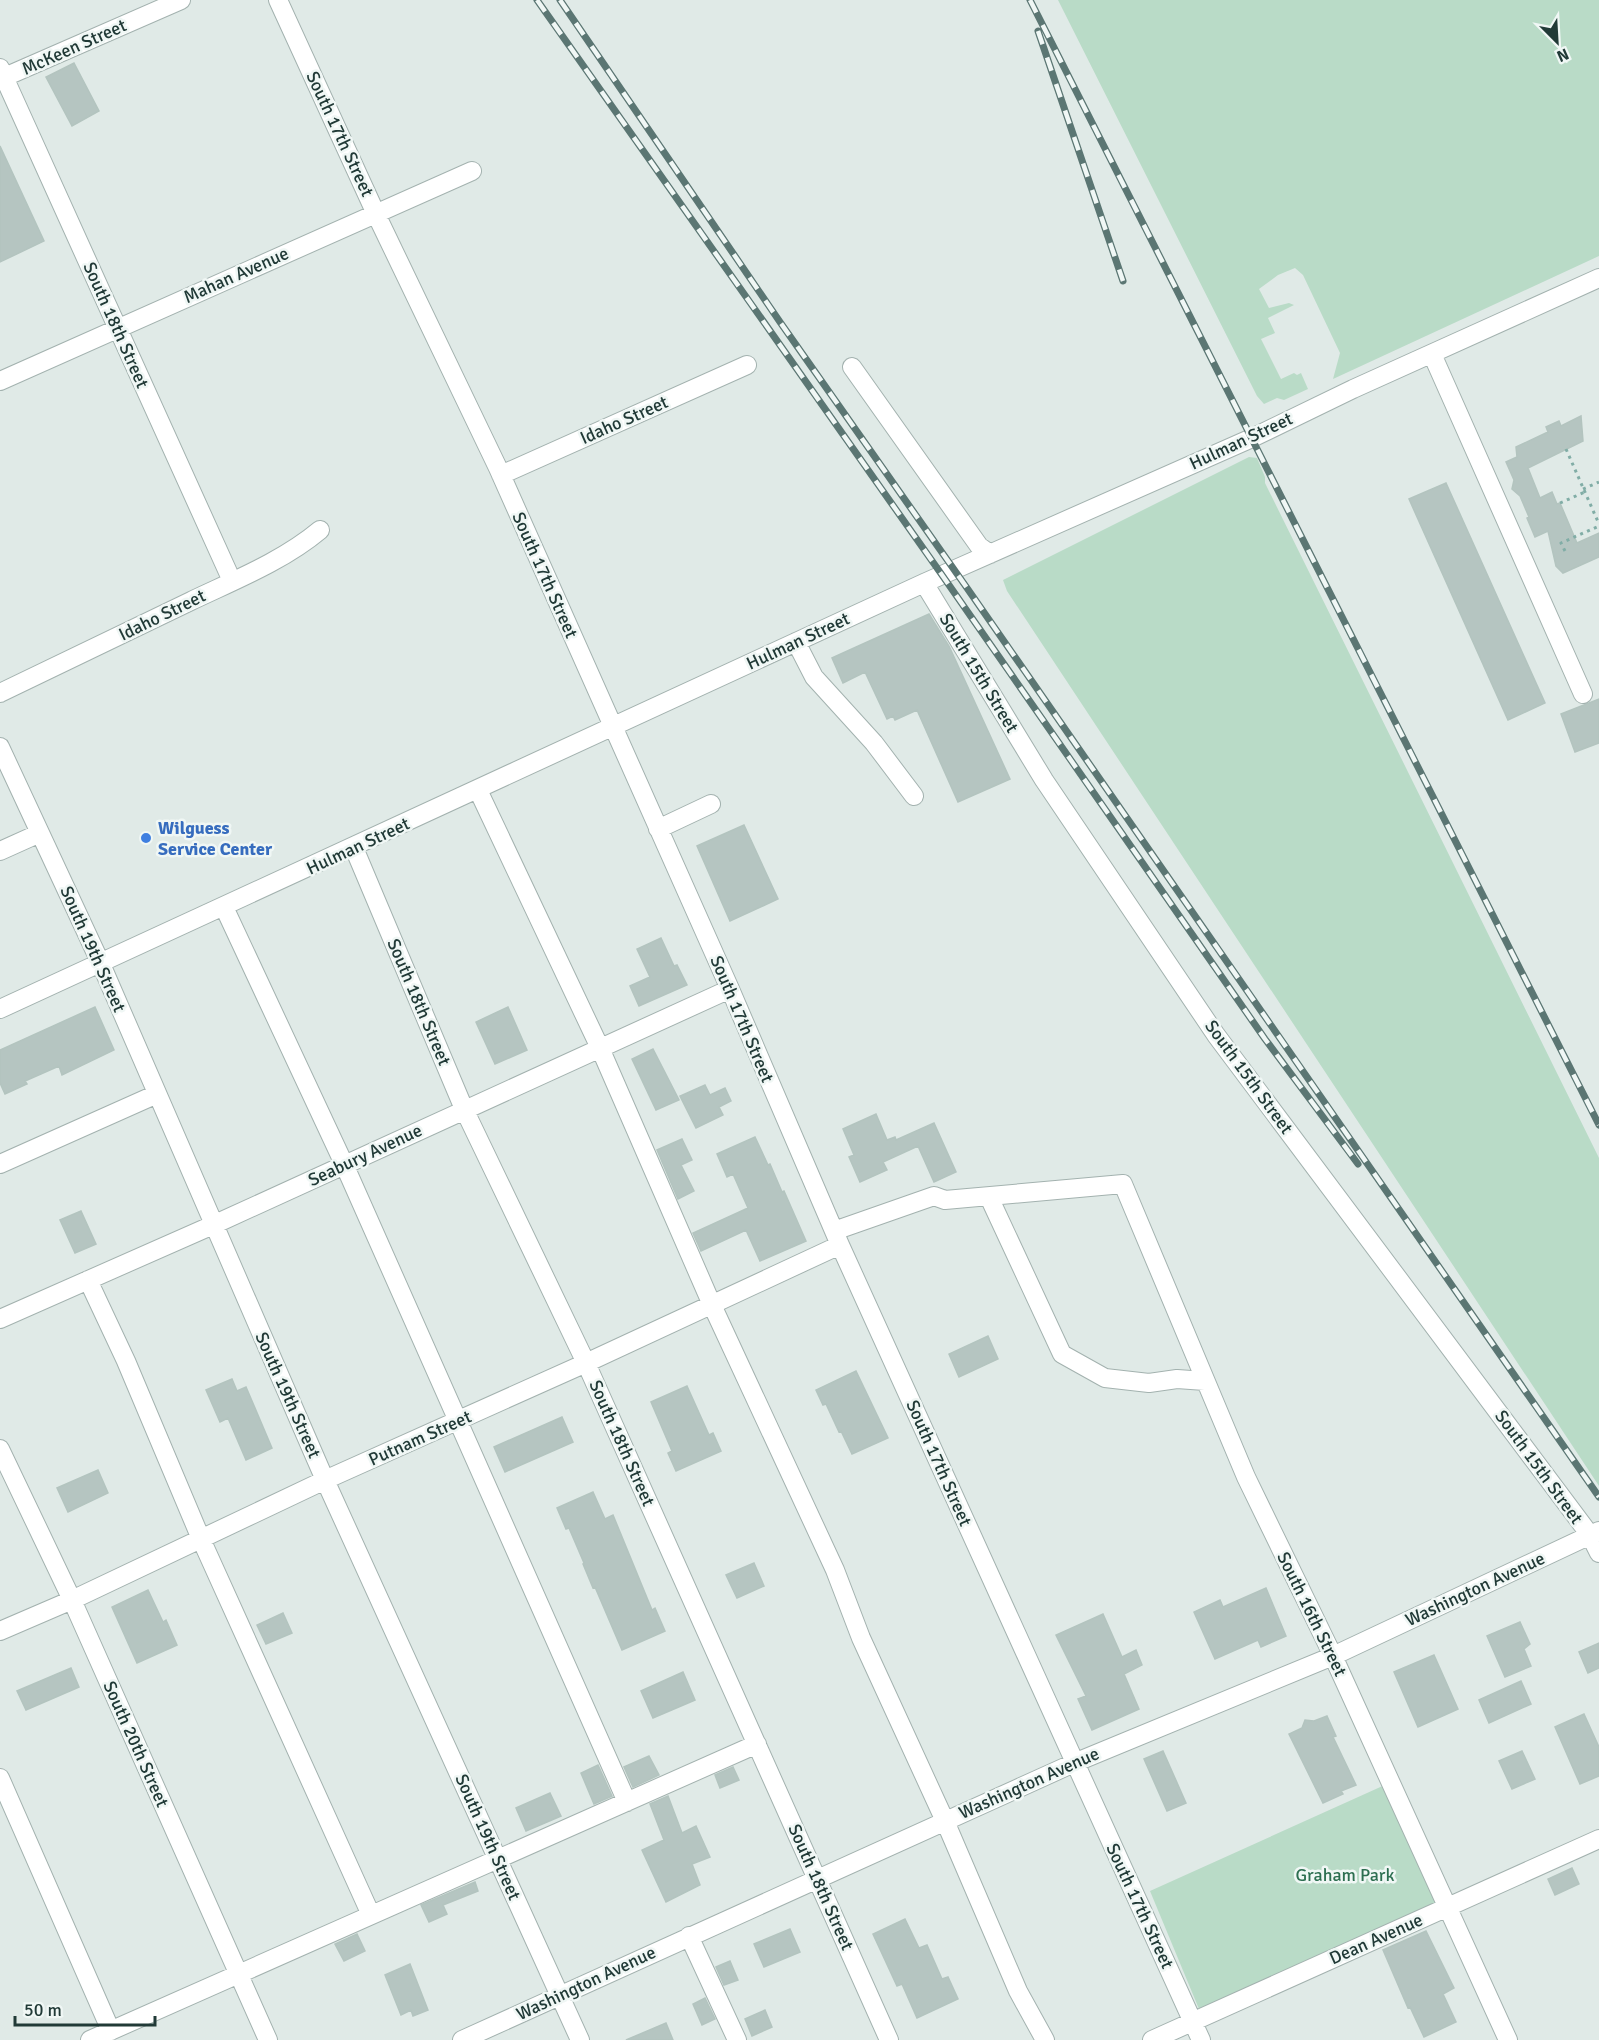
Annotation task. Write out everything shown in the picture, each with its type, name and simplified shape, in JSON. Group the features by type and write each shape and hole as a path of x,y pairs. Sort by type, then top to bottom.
{"street":[{"name":"McKeen Street","path":"1,75 181,0"},
{"name":"South 17th Street","path":"279,0 376,214 501,475 730,989 837,1238 1202,2040"},
{"name":"South 18th Street","path":"1,75 232,581"},
{"name":"Mahan Avenue","path":"0,381 472,171"},
{"name":"Hulman Street","path":"0,1009 354,848 924,583 1252,438 1599,278"},
{"path":"1432,354 1583,694"},
{"name":"Idaho Street","path":"501,475 747,365"},
{"path":"852,367 979,546 990,554"},
{"name":"Idaho Street","path":"0,693 232,581 279,557 320,530"},
{"name":"South 15th Street","path":"924,583 1044,780 1216,1035 1594,1533 1599,1553"},
{"path":"796,642 814,677 874,743 914,796"},
{"name":"South 19th Street","path":"0,747 101,964 326,1480 580,2040"},
{"path":"478,790 600,1048 712,1305 835,1570 861,1638 945,1821 1018,1991 1045,2040"},
{"path":"658,829 711,804"},
{"path":"0,851 40,833"},
{"name":"South 18th Street","path":"354,848 464,1109 586,1363 889,2040"},
{"path":"224,907 344,1164 627,1802"},
{"name":"Seabury Avenue","path":"0,1319 213,1225 730,989"},
{"path":"0,1164 157,1094"},
{"name":"Putnam Street","path":"0,1631 712,1305 837,1238 934,1197 945,1200 989,1197 1123,1184"},
{"name":"South 16th Street","path":"1123,1184 1246,1477 1333,1656 1508,2040"},
{"path":"989,1197 1062,1354 1105,1378 1149,1383 1178,1379 1205,1381"},
{"path":"88,1280 126,1361 201,1539 371,1915"},
{"name":"South 20th Street","path":"0,1449 72,1600 268,2040"},
{"name":"Washington Avenue","path":"462,2040 1074,1763 1333,1656 1594,1533"},
{"path":"90,2040 757,1744"},
{"path":"0,1778 111,2031"},
{"name":"Dean Avenue","path":"1152,2040 1599,1839"},
{"path":"689,1936 737,2040"}],"path":[{"path":"1564,551 1561,543 1599,525 1566,450"},
{"path":"1560,503 1599,482"}],"green space":[{"path":"1058,0 1599,0 1599,256 1333,379 1340,353 1303,275 1295,268 1278,275 1259,289 1269,308 1289,303 1294,305 1268,318 1275,333 1261,339 1281,379 1294,373 1297,375 1301,373 1308,389 1284,400 1277,398 1264,404 1257,396"},
{"path":"1249,457 1257,458 1265,477 1265,483 1599,1158 1599,1486 1007,591 1003,580"},
{"name":"Graham Park","path":"1387,1784 1442,1905 1199,2009 1150,1891"}],"building":[{"path":"74,63 99,111 72,126 46,77"},
{"path":"0,146 44,241 0,262"},
{"path":"1581,416 1583,441 1528,468 1540,498 1552,492 1557,504 1560,503 1577,543 1599,533 1599,557 1563,573 1556,566 1548,531 1535,537 1520,496 1512,489 1514,480 1506,462 1517,457 1516,447 1548,432 1546,427 1559,421 1561,426"},
{"path":"1446,483 1545,703 1508,720 1409,499"},
{"path":"929,614 949,646 1010,779 958,802 917,710 895,720 893,716 887,719 865,672 843,683 832,658"},
{"path":"1599,699 1599,743 1575,752 1561,714"},
{"path":"744,825 778,899 730,921 697,846"},
{"path":"661,938 674,966 677,965 687,985 639,1006 630,986 650,977 637,949"},
{"path":"95,1007 114,1050 62,1075 59,1066 25,1081 27,1084 5,1094 0,1083 0,1050"},
{"path":"508,1007 527,1050 495,1064 476,1022"},
{"path":"653,1049 679,1100 656,1110 632,1059"},
{"path":"705,1085 710,1095 725,1088 731,1101 719,1107 723,1115 696,1128 680,1096"},
{"path":"876,1114 887,1140 895,1137 896,1140 934,1123 956,1172 934,1182 918,1146 883,1162 887,1170 860,1182 849,1157 854,1155 843,1129"},
{"path":"755,1137 782,1192 784,1191 806,1241 760,1261 746,1230 701,1251 693,1233 748,1208 733,1174 727,1177 717,1154"},
{"path":"682,1139 692,1160 681,1165 694,1191 678,1199 657,1150"},
{"path":"81,1211 96,1244 75,1253 60,1220"},
{"path":"988,1336 998,1359 959,1377 949,1354"},
{"path":"856,1371 888,1438 852,1454 826,1404 823,1405 816,1390"},
{"path":"232,1379 237,1391 246,1387 272,1448 246,1460 228,1418 220,1422 206,1390"},
{"path":"687,1386 709,1435 713,1433 721,1451 676,1471 668,1453 672,1451 651,1402"},
{"path":"562,1417 573,1442 505,1472 494,1447"},
{"path":"98,1470 108,1493 68,1512 57,1488"},
{"path":"593,1492 605,1519 613,1515 652,1610 655,1608 665,1631 622,1650 595,1587 593,1588 569,1528 566,1529 557,1508"},
{"path":"754,1563 764,1586 737,1598 726,1575"},
{"path":"1266,1588 1286,1636 1261,1647 1258,1640 1215,1659 1194,1612 1220,1600 1223,1607"},
{"path":"148,1590 163,1622 166,1620 177,1645 137,1663 112,1607"},
{"path":"283,1613 292,1633 266,1644 257,1625"},
{"path":"1103,1614 1122,1657 1136,1650 1142,1665 1124,1674 1139,1709 1092,1730 1078,1699 1086,1696 1056,1635"},
{"path":"1520,1622 1530,1644 1524,1649 1531,1666 1505,1677 1487,1636"},
{"path":"1599,1643 1599,1668 1588,1673 1579,1652"},
{"path":"1434,1655 1458,1709 1418,1727 1394,1672"},
{"path":"71,1668 79,1687 26,1710 17,1691"},
{"path":"683,1672 695,1700 653,1718 641,1691"},
{"path":"1521,1681 1531,1704 1489,1723 1479,1700"},
{"path":"1584,1714 1599,1747 1599,1776 1580,1784 1555,1727"},
{"path":"1327,1716 1336,1736 1333,1737 1356,1785 1341,1791 1343,1794 1323,1803 1289,1734 1302,1728 1305,1720 1314,1721"},
{"path":"1163,1751 1186,1803 1167,1811 1144,1759"},
{"path":"1522,1751 1535,1779 1512,1789 1499,1761"},
{"path":"649,1756 659,1775 633,1787 624,1767"},
{"path":"598,1765 612,1796 594,1804 581,1773"},
{"path":"733,1767 739,1780 720,1788 715,1775"},
{"path":"550,1793 561,1816 526,1831 516,1808"},
{"path":"668,1796 682,1833 696,1826 710,1857 692,1864 700,1885 666,1902 642,1850 664,1840 650,1804"},
{"path":"1572,1868 1579,1884 1555,1895 1548,1879"},
{"path":"475,1882 478,1891 443,1905 447,1914 429,1922 421,1905"},
{"path":"905,1919 919,1948 927,1945 942,1979 948,1977 958,1999 917,2018 902,1984 897,1986 873,1934"},
{"path":"790,1929 800,1952 764,1967 754,1944"},
{"path":"1426,1931 1454,1988 1443,1994 1456,2022 1424,2037 1410,2007 1408,2008 1383,1950"},
{"path":"357,1934 365,1951 344,1961 335,1944"},
{"path":"730,1961 738,1980 724,1985 716,1967"},
{"path":"410,1964 428,2010 413,2016 411,2010 401,2015 385,1975"},
{"path":"705,1998 715,2019 702,2025 693,2004"},
{"path":"765,2010 772,2027 752,2036 745,2019"},
{"path":"666,2023 673,2040 626,2040"}],"railway":[{"path":"537,0 1265,1039 1358,1164"},
{"path":"560,0 780,322 1599,1497"},
{"path":"1030,0 1599,1125"},
{"path":"1038,31 1123,281"}],"place":[{"name":"Wilguess Service Center","path":"146,838"}]}
